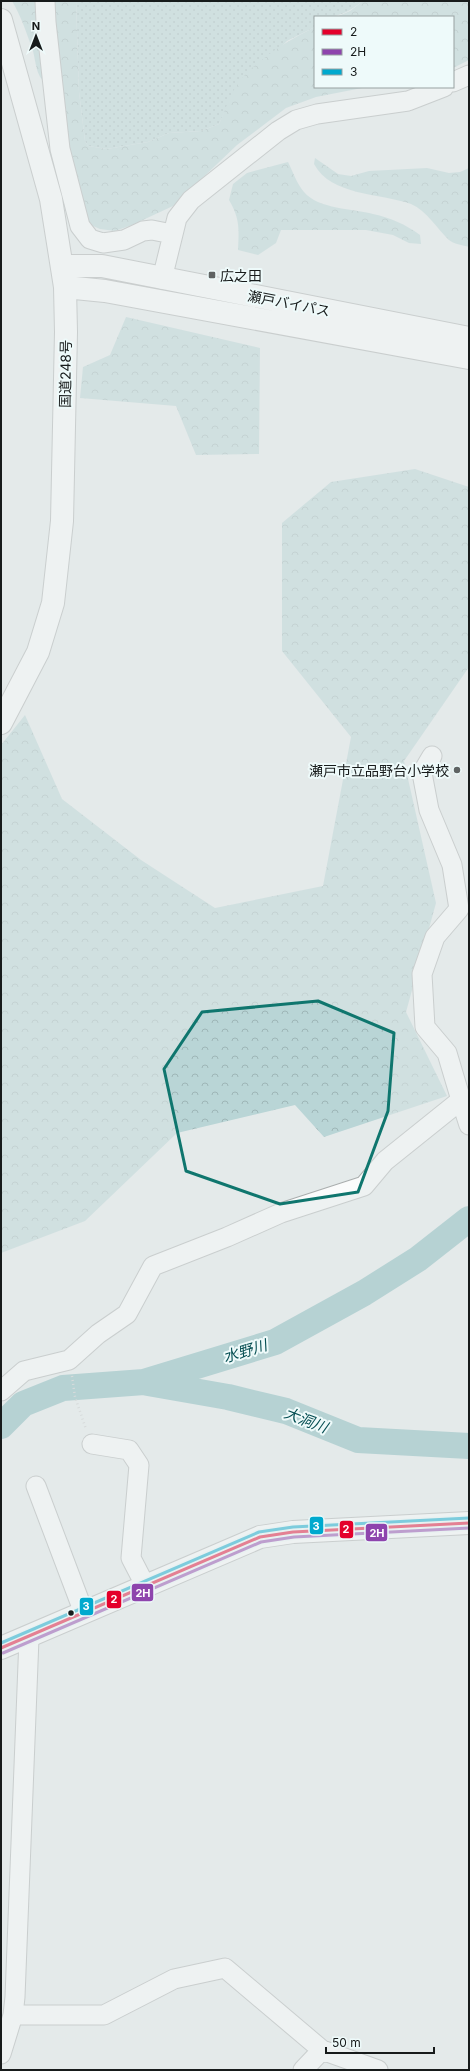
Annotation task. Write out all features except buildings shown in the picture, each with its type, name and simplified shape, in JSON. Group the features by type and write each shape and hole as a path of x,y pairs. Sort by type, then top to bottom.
{"highway":[{"name":"国道248号","path":"1,20 51,199 63,277 62,520 53,602 38,652 1,723"},
{"name":"瀬戸バイパス","path":"63,277 102,266 162,279 469,338"},
{"name":"瀬戸バイパス","path":"63,277 105,291 469,358"},
{"path":"1,1648 29,1638 260,1537 293,1532 469,1523"}],"street":[{"path":"45,1 60,149 80,226 90,238 103,243 124,240 143,231 152,230 172,234"},
{"path":"454,82 469,75"},
{"path":"162,279 177,218 191,200 278,131 296,120 317,114 408,102 442,88"},
{"path":"432,756 422,773 429,810 452,865 459,909 435,937 422,974 425,1027 447,1053 469,1125"},
{"path":"1,1391 24,1371 70,1360 98,1334 127,1314 153,1266 227,1237 281,1213 364,1186 385,1160 461,1100"},
{"path":"92,1444 129,1450 139,1465 131,1558 146,1587"},
{"path":"36,1486 84,1614"},
{"path":"1,2054 10,2004 29,1638"},
{"path":"10,2004 104,2016 174,1979 225,1968 322,2050 378,2070"},
{"path":"303,2070 322,2050"}],"path":[{"path":"70,1360 75,1397 92,1444"}],"highlighted area":[{"path":"318,1001 394,1033 388,1111 358,1192 280,1204 186,1171 164,1069 202,1012"}],"green space":[{"path":"12,1 43,1 45,83 38,73 33,51 21,19"},
{"path":"48,1 76,1 79,92 85,141 88,146 107,149 148,142 169,133 201,131 219,124 233,92 246,74 274,51 314,28 314,88 362,88 316,97 286,108 237,145 173,206 132,225 115,231 100,229 86,223 76,198"},
{"path":"76,1 363,1 346,12 336,16 314,16 314,28 287,41 231,98 219,124 201,131 169,133 148,142 107,149 88,146 85,141 79,92"},
{"path":"363,1 469,1 469,60 454,68 454,16 338,16 350,11"},
{"path":"315,158 338,174 351,176 369,171 427,168 449,173 460,172 469,168 469,247 451,241 422,211 411,204 399,200 357,192 332,182 322,174 314,164"},
{"path":"288,162 299,185 310,198 337,208 386,217 420,235 421,244 409,243 393,235 366,230 281,230 276,243 258,255 238,250 239,236 237,218 229,200 233,184 247,173"},
{"path":"126,317 260,348 259,454 196,455 176,406 80,398 83,367 110,355"},
{"path":"415,469 469,487 469,667 404,761 436,903 406,1012 447,1096 324,1137 295,1105 177,1133 85,1221 1,1253 1,745 25,715 62,799 141,860 215,908 323,886 351,737 282,651 282,523 331,482"}],"waterway":[{"name":"水野川","path":"1,1426 23,1404 63,1388 144,1382 275,1342 364,1293 418,1259 469,1219"},
{"name":"大洞川","path":"148,1383 228,1397 286,1411 358,1440 469,1446"}],"transit line":[{"name":"3","path":"1,1643 259,1532 293,1527 469,1518"},
{"name":"2","path":"1,1648 260,1537 293,1532 469,1523"},
{"name":"2H","path":"3,1653 261,1542 294,1537 469,1528"}],"place":[{"name":"広之田","path":"212,275"},
{"name":"瀬戸市立品野台小学校","path":"457,770"}]}
